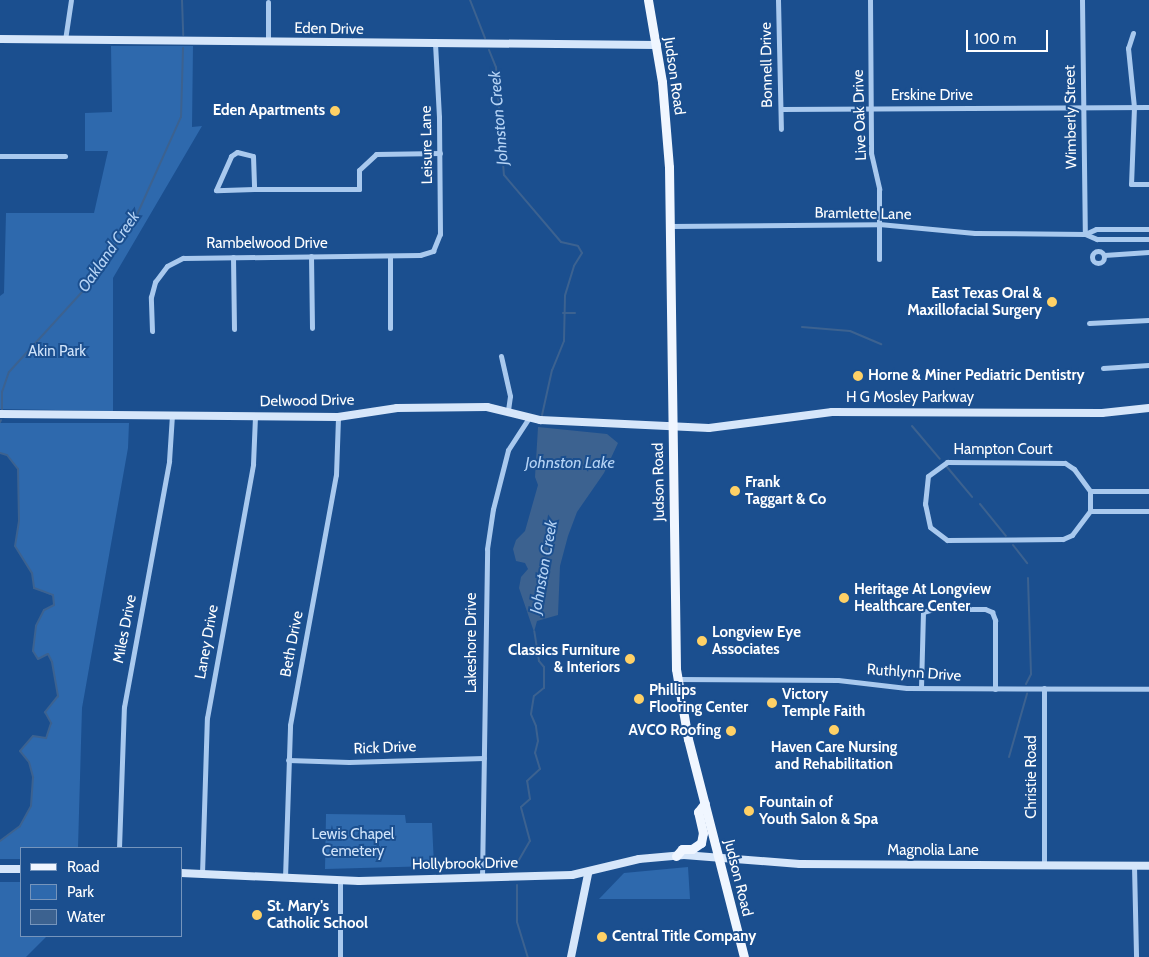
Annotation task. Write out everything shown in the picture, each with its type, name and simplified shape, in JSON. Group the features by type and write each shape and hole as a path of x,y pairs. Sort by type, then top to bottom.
{"main road":[{"name":"Judson Road","path":"648,0 657,45 666,118 670,226 673,632 677,679 705,804 744,957"},
{"name":"Eden Drive","path":"0,39 657,45"},
{"name":"Delwood Drive","path":"0,414 338,417 409,407 487,407 508,410 529,418 672,427"},
{"name":"H G Mosley Parkway","path":"672,427 727,427 832,412 1102,413 1149,408"},
{"path":"676,856 682,849 692,849 701,843 703,833 698,812 705,804"},
{"name":"Hollybrook Drive","path":"182,874 340,880 482,878 588,874 632,861 676,856 718,856"},
{"name":"Magnolia Lane","path":"718,856 795,864 1149,866"},
{"path":"0,869 20,869"},
{"path":"571,957 588,874"}],"street":[{"path":"65,40 71,0"},
{"name":"Bonnell Drive","path":"778,0 781,129"},
{"name":"Live Oak Drive","path":"870,0 871,153 879,187 879,259"},
{"name":"Wimberly Street","path":"1082,0 1085,234"},
{"path":"268,2 268,42"},
{"path":"1134,33 1128,51 1134,107 1131,184 1149,184"},
{"name":"Leisure Lane","path":"434,43 440,153 440,234 436,247"},
{"name":"Erskine Drive","path":"781,109 1149,107"},
{"path":"254,189 252,156 248,152 234,153 216,190 359,189 359,170 375,155 440,153"},
{"path":"0,156 65,156"},
{"name":"Bramlette Lane","path":"670,226 879,224 983,233 1085,234 1097,239 1149,239"},
{"name":"Bramlette Lane","path":"1085,234 1096,229 1149,228"},
{"name":"Rambelwood Drive","path":"152,331 152,292 164,269 187,258 425,255 436,247"},
{"path":"1104,255 1149,252"},
{"path":"312,256 312,328"},
{"path":"390,256 390,328"},
{"path":"233,257 234,329"},
{"path":"1089,323 1149,320"},
{"path":"500,356 510,396 508,410"},
{"path":"1103,368 1149,365"},
{"name":"Miles Drive","path":"119,847 124,707 169,460 172,415"},
{"name":"Laney Drive","path":"202,874 206,718 253,464 255,416"},
{"name":"Beth Drive","path":"285,878 291,718 336,475 338,417"},
{"name":"Lakeshore Drive","path":"482,878 488,539 508,450 529,418"},
{"name":"Hampton Court","path":"1090,491 1074,469 1063,463 947,462 928,476 925,504 926,518 933,531 953,541 1063,540 1074,533 1090,511"},
{"path":"1149,491 1090,491 1090,511 1149,511"},
{"path":"921,688 923,612 934,609 985,609 992,612 995,620 995,689"},
{"name":"Ruthlynn Drive","path":"677,679 838,680 921,688 1149,689"},
{"name":"Christie Road","path":"1044,688 1044,866"},
{"name":"Rick Drive","path":"288,760 349,762 484,758"},
{"path":"1134,866 1136,957"},
{"path":"340,880 340,957"}],"green space":[{"name":"Akin Park","path":"111,46 193,46 192,127 202,126 113,278 113,411 0,409 0,296 4,293 6,213 94,213 108,151 85,151 85,113 112,112"},
{"path":"0,423 129,423 128,448 82,708 78,847 20,847 20,859 0,859 0,841 20,826 31,806 33,777 29,762 20,751 33,736 46,738 51,723 45,712 58,696 52,662 48,654 38,659 33,651 36,626 44,610 54,605 53,596 34,588 32,573 15,546 19,521 18,469 7,455 0,453"},
{"name":"Lewis Chapel Cemetery","path":"326,814 405,815 406,823 432,823 434,866 325,869"},
{"path":"688,867 690,899 599,899 624,873"},
{"path":"0,882 20,882 20,937 46,937 26,957 0,957"}],"water":[{"name":"Johnston Lake","path":"538,427 607,434 618,443 604,473 577,512 568,536 560,566 558,615 537,621 534,632 519,588 521,577 528,569 525,563 516,561 513,549 516,540 525,531 538,485 535,477"}],"waterway":[{"name":"Oakland Creek","path":"182,0 183,35"},
{"name":"Johnston Creek","path":"470,0 485,38"},
{"name":"Oakland Creek","path":"2,409 2,392 9,372 84,290 136,217 181,117 183,48"},
{"name":"Johnston Creek","path":"489,50 496,67 504,175 561,242 578,246 582,253 574,266 565,296 564,341 552,370 542,415"},
{"path":"563,313 575,313"},
{"path":"802,327 850,331 881,344"},
{"path":"912,426 940,459"},
{"name":"Oakland Creek","path":"0,453 7,455 18,469 19,521 15,546 32,573 34,588 53,595 54,605 44,610 36,626 33,651 38,659 48,654 52,662 58,696 45,712 51,723 46,738 33,736 20,751 29,762 33,777 31,806 20,826 0,841"},
{"path":"947,467 972,497"},
{"path":"980,504 1006,536"},
{"path":"1013,545 1027,563"},
{"path":"1026,684 1031,674 1028,578"},
{"name":"Johnston Creek","path":"516,865 530,841 521,807 530,799 527,781 540,769 535,753 538,741 536,726 531,714 534,696 544,688 544,667 539,661 534,631"},
{"path":"1009,757 1027,694"},
{"name":"Johnston Creek","path":"517,885 517,922 528,957"}],"place":[{"name":"Eden Apartments","path":"335,111"},
{"name":"East Texas Oral & Maxillofacial Surgery","path":"1052,302"},
{"name":"Horne & Miner Pediatric Dentistry","path":"858,376"},
{"name":"Frank Taggart & Co","path":"735,491"},
{"name":"Heritage At Longview Healthcare Center","path":"844,598"},
{"name":"Longview Eye Associates","path":"702,641"},
{"name":"Classics Furniture & Interiors","path":"630,659"},
{"name":"Phillips Flooring Center","path":"639,699"},
{"name":"Victory Temple Faith","path":"772,703"},
{"name":"Haven Care Nursing and Rehabilitation","path":"834,730"},
{"name":"AVCO Roofing","path":"731,731"},
{"name":"Fountain of Youth Salon & Spa","path":"749,811"},
{"name":"St. Mary's Catholic School","path":"257,915"},
{"name":"Central Title Company","path":"602,937"}]}
